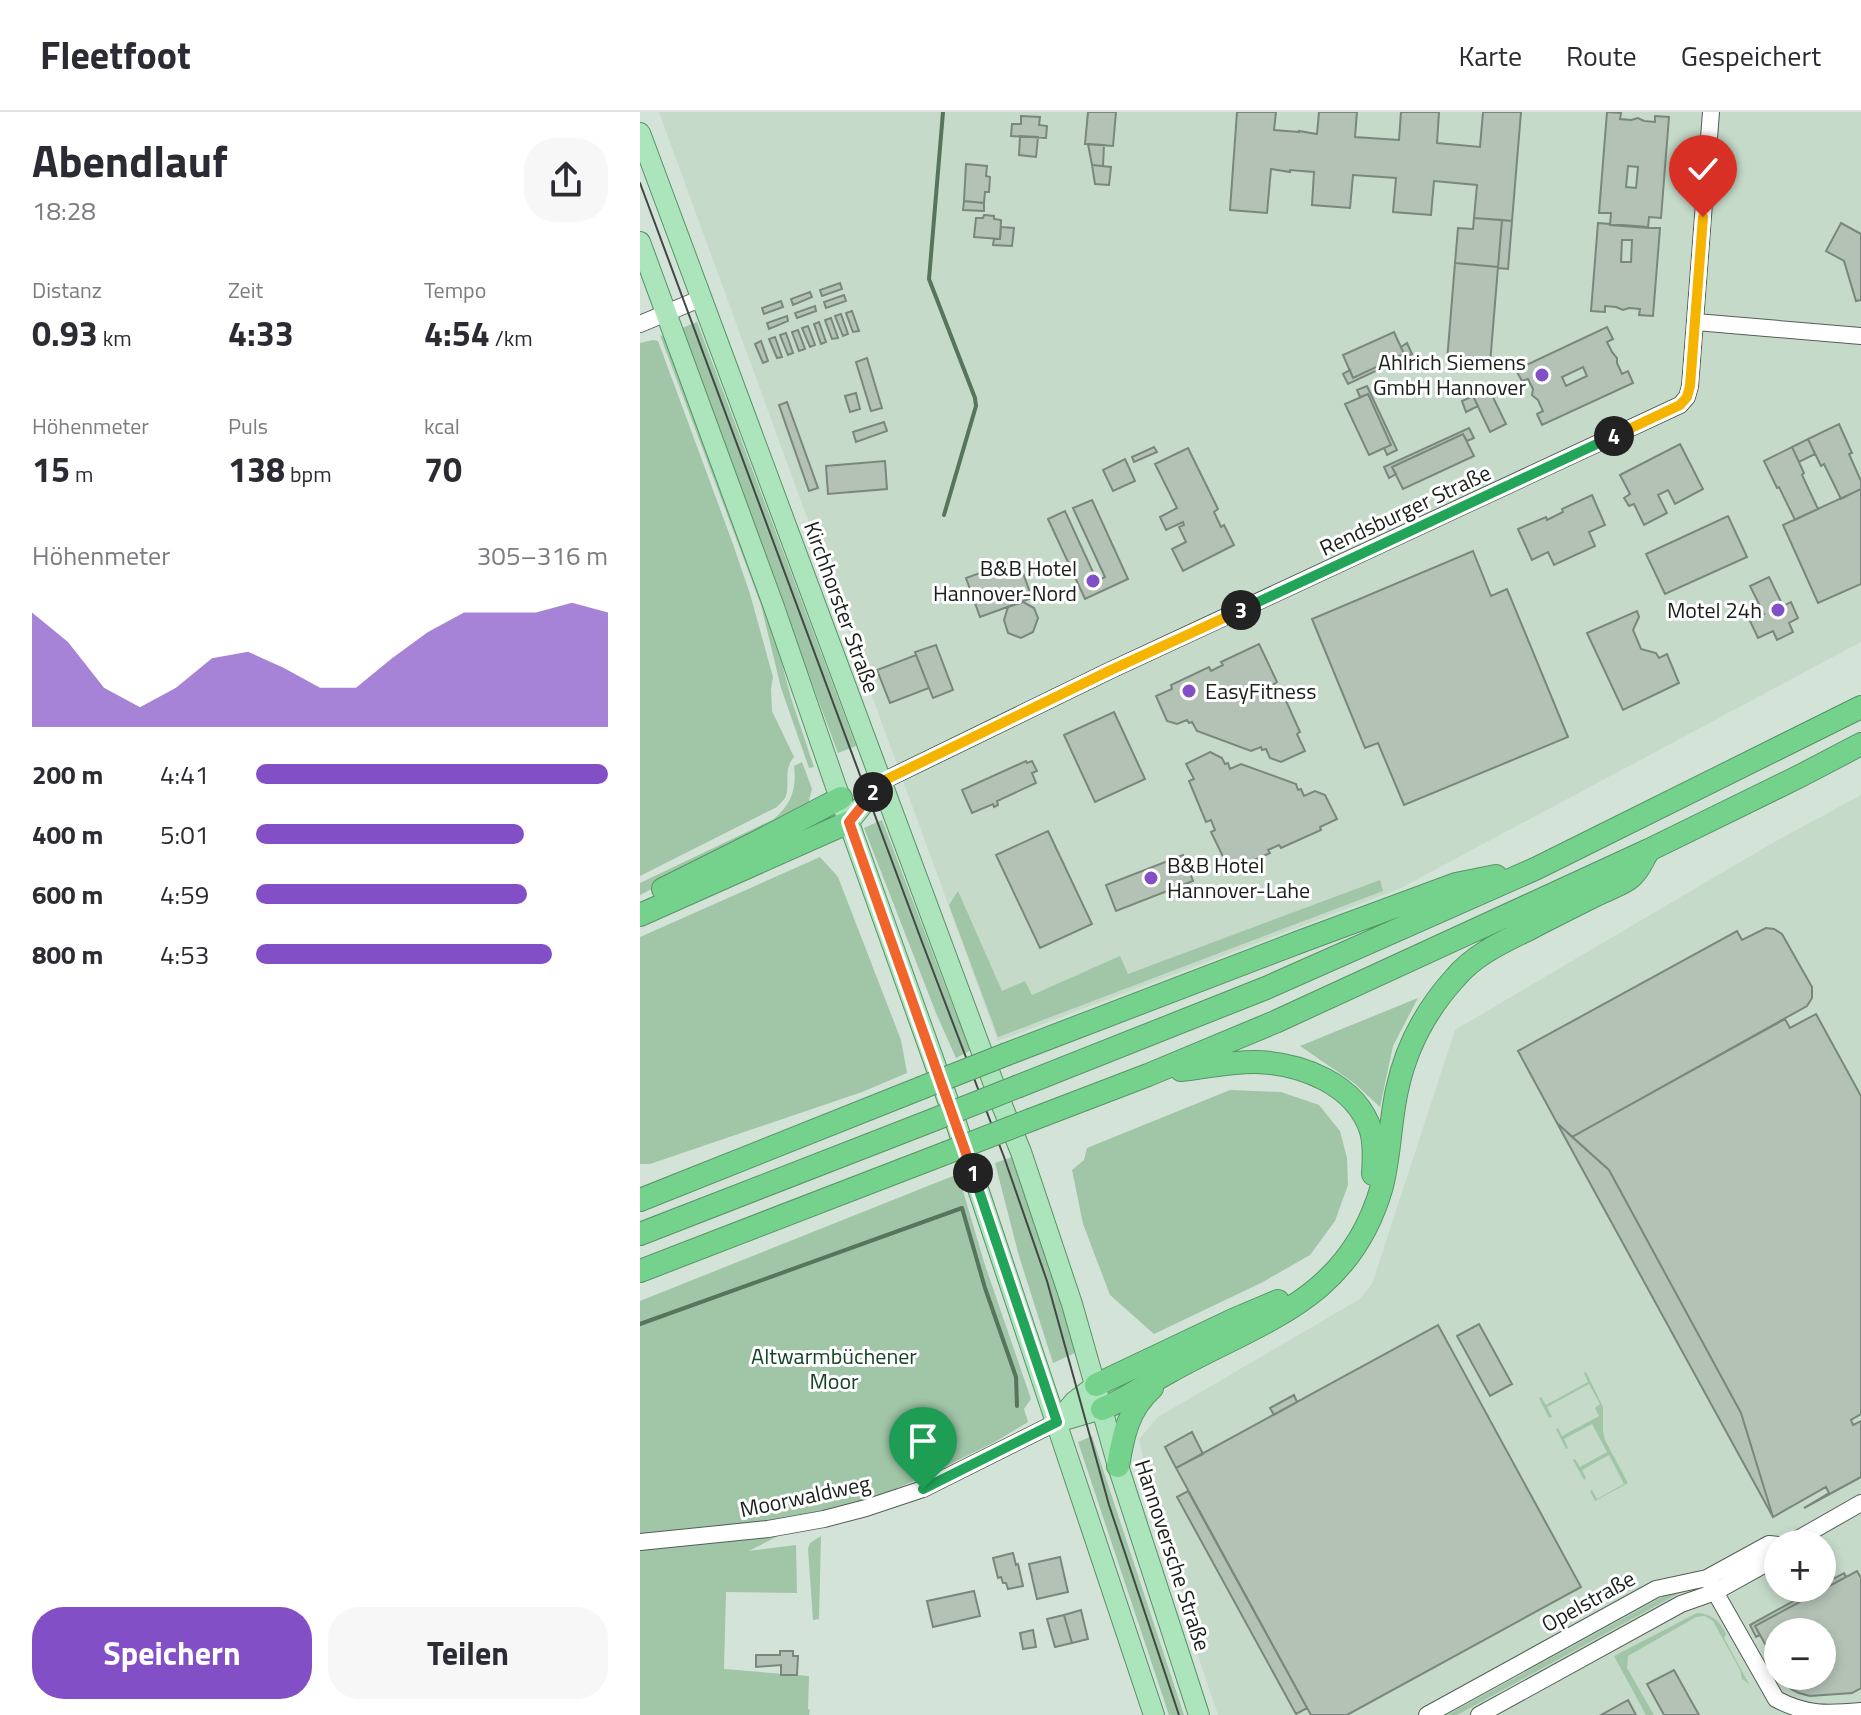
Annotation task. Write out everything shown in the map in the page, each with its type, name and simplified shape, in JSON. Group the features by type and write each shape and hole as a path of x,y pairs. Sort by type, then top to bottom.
{"highway":[{"path":"640,1234 1266,988 1537,868 1861,707"},
{"path":"640,1271 1148,1075 1275,1022 1649,850 1861,744"},
{"path":"640,900 841,798"},
{"path":"640,915 849,822"},
{"path":"1102,1409 1293,1307 1335,1273 1366,1227 1383,1183 1397,1089 1409,1048 1430,1007 1457,975 1486,950 1633,876 1649,850"},
{"path":"640,1200 1007,1054 1456,884 1537,868"},
{"path":"1096,1385 1287,1298 1309,1284 1345,1247 1358,1223 1372,1181 1375,1154 1371,1131 1360,1109 1340,1088 1315,1074 1288,1065 1255,1062 1148,1075"},
{"path":"640,1184 732,1163"},
{"path":"1118,1466 1127,1423 1147,1392 1171,1371"}],"main road":[{"name":"Kirchhorster Straße","path":"640,133 999,1098"},
{"path":"640,242 774,607 956,1123 1154,1715"},
{"path":"841,798 881,782"},
{"path":"849,822 881,782"},
{"name":"Hannoversche Straße","path":"999,1098 1021,1152 1072,1304 1118,1466 1199,1715"},
{"path":"1057,1422 1079,1397 1096,1385"},
{"path":"1057,1422 1102,1409"}],"street":[{"name":"Rendsburger Straße","path":"881,782 1111,670 1672,410 1687,397 1690,386 1711,112"},
{"path":"640,324 702,298"},
{"path":"1696,322 1861,336"},
{"name":"Moorwaldweg","path":"640,1542 768,1529 866,1508 923,1489 1057,1422"},
{"path":"1814,1530 1861,1503"},
{"name":"Opelstraße","path":"1479,1715 1681,1604 1764,1548"},
{"name":"Opelstraße","path":"1427,1715 1656,1589 1711,1585 1764,1563"},
{"path":"1711,1585 1776,1699 1808,1715 1861,1711"}],"shaded area":[{"path":"659,112 1861,112 1861,642 1399,889 998,1041"},
{"path":"1861,795 1861,1715 1218,1715 1166,1561 1139,1439 1158,1417 1360,1299 1372,1284 1455,1030 1769,845"}],"green space":[{"path":"697,322 856,746 838,753 679,329"},
{"path":"660,335 669,340 775,637 814,767 809,768 781,688 761,605"},
{"path":"658,341 750,594 773,677 772,711 794,757 788,771 786,796 777,807 640,876 640,343"},
{"path":"802,762 812,789 810,806 781,825 640,895 640,883 774,819 789,802 795,782 794,766"},
{"path":"882,820 954,1009 975,1048 956,1058 864,828"},
{"path":"820,857 838,877 901,1040 907,1073 862,1092 650,1164 640,1164 640,937"},
{"path":"1380,880 1383,891 998,1037 949,905 958,891 1002,991 1025,981 1032,995 1120,956 1128,974"},
{"path":"1418,998 1393,1046 1380,1107 1354,1083 1300,1046"},
{"path":"1230,1090 1281,1092 1319,1105 1340,1131 1347,1158 1348,1185 1335,1221 1310,1255 1261,1283 1154,1334 1110,1295 1083,1224 1072,1170 1084,1160 1087,1148"},
{"path":"1015,1156 1077,1352 1053,1363 1019,1256 995,1163"},
{"name":"Altwarmbüchener Moor","path":"958,1174 984,1262 1031,1399 1024,1409 1028,1422 932,1473 870,1500 827,1511 749,1551 796,1545 797,1593 726,1592 724,1669 809,1676 809,1715 640,1715 640,1301"},
{"path":"1586,1372 1603,1407 1605,1440 1628,1483 1595,1501 1590,1491 1597,1499 1624,1484 1609,1455 1582,1470 1584,1480 1573,1460 1580,1467 1607,1452 1592,1424 1564,1439 1566,1449 1556,1429 1562,1436 1599,1416 1595,1408 1600,1404 1589,1384 1547,1407 1552,1417 1549,1418 1539,1398 1546,1405 1588,1382"},
{"path":"1092,1436 1184,1715 1169,1715 1078,1442"},
{"path":"821,1536 819,1619 813,1620 808,1549 810,1543"},
{"path":"1675,1590 1683,1591 1457,1715 1447,1715"},
{"path":"1697,1613 1711,1616 1721,1625 1726,1634 1724,1638 1749,1684 1742,1679 1713,1621 1705,1616 1696,1617 1628,1656 1627,1668 1654,1715 1646,1715 1614,1656"}],"building":[{"path":"1088,112 1116,112 1113,146 1085,144"},
{"path":"1237,112 1276,112 1274,130 1317,134 1319,112 1357,112 1355,137 1399,140 1401,112 1439,112 1437,143 1480,147 1483,112 1521,112 1512,221 1474,218 1477,185 1434,181 1431,215 1393,212 1396,178 1353,175 1350,208 1312,205 1314,172 1271,169 1267,213 1230,210"},
{"path":"1607,112 1621,113 1620,119 1638,118 1655,122 1655,116 1669,117 1661,218 1649,217 1648,228 1610,225 1611,213 1599,213","holes":["1628,166 1638,167 1636,188 1626,187"]},
{"path":"1021,116 1040,117 1039,125 1047,126 1046,138 1011,136 1012,124 1021,124"},
{"path":"1020,136 1038,137 1036,157 1019,155"},
{"path":"1088,144 1104,145 1103,166 1092,165"},
{"path":"966,164 987,166 989,192 985,192 984,203 964,201"},
{"path":"1092,165 1111,167 1109,185 1095,184"},
{"path":"964,201 984,203 984,211 963,210"},
{"path":"984,215 1001,220 1000,239 974,237 976,218 983,218"},
{"path":"1474,218 1502,220 1498,267 1455,263 1458,228 1473,229"},
{"path":"1502,220 1512,221 1508,269 1498,268"},
{"path":"1598,223 1660,228 1653,316 1639,315 1640,309 1623,310 1605,306 1605,312 1591,311","holes":["1622,240 1632,240 1631,262 1621,262"]},
{"path":"1841,223 1861,234 1861,300 1856,301 1844,261 1826,251"},
{"path":"1001,227 1014,228 1012,246 993,245 994,239 1000,239"},
{"path":"1455,263 1498,267 1490,364 1447,361"},
{"path":"840,283 842,289 822,296 820,290"},
{"path":"810,292 812,297 793,305 791,299"},
{"path":"844,295 846,301 826,308 824,302"},
{"path":"781,301 783,307 764,314 762,308"},
{"path":"815,306 816,311 797,318 795,313"},
{"path":"852,311 859,331 853,332 846,313"},
{"path":"841,314 848,334 843,336 835,316"},
{"path":"787,316 788,321 769,329 767,323"},
{"path":"831,318 838,338 832,339 825,320"},
{"path":"819,322 826,342 821,344 814,324"},
{"path":"808,326 815,345 810,347 802,328"},
{"name":"Ahlrich Siemens GmbH Hannover","path":"1607,327 1613,339 1607,342 1622,374 1628,371 1633,383 1542,425 1537,414 1543,411 1532,395 1533,389 1528,379 1522,381 1516,370","holes":["1583,367 1587,376 1566,386 1562,377"]},
{"path":"798,330 805,349 799,351 792,332"},
{"path":"1394,332 1404,354 1353,378 1343,355"},
{"path":"786,333 793,353 788,355 780,335"},
{"path":"775,337 782,357 777,358 769,339"},
{"path":"761,341 768,361 763,363 755,344"},
{"path":"1407,343 1412,354 1348,384 1343,374 1350,370 1353,378 1404,354 1401,347"},
{"path":"867,358 882,408 871,411 856,362"},
{"path":"1367,386 1397,450 1387,455 1384,448 1391,445 1368,394 1360,397 1357,390"},
{"path":"1489,389 1506,424 1490,432 1473,396"},
{"path":"856,393 860,409 850,412 845,396"},
{"path":"1368,394 1391,445 1369,455 1345,404"},
{"path":"1473,396 1478,406 1466,412 1462,401"},
{"path":"787,402 818,488 809,491 779,405"},
{"path":"884,422 887,431 856,442 853,432"},
{"path":"1839,424 1861,481 1861,489 1841,499 1808,439"},
{"path":"1469,428 1474,438 1467,441 1463,434 1392,467 1396,474 1389,478 1384,467"},
{"path":"1463,434 1474,456 1403,489 1392,467"},
{"path":"1808,439 1815,454 1799,462 1792,447"},
{"path":"1680,444 1703,489 1675,504 1668,490 1658,495 1667,513 1644,525 1634,504 1629,506 1624,498 1630,494 1620,475"},
{"path":"1154,447 1157,452 1134,462 1132,457"},
{"path":"1792,447 1818,509 1795,520 1764,461"},
{"path":"1188,448 1218,509 1214,512 1221,527 1224,525 1234,545 1183,571 1172,549 1186,542 1179,527 1184,525 1183,522 1166,530 1160,517 1177,508 1155,464"},
{"path":"1125,459 1135,481 1113,491 1103,470"},
{"path":"885,461 887,489 828,494 826,466"},
{"path":"1861,489 1861,584 1818,603 1783,525"},
{"path":"1592,495 1605,525 1589,532 1595,546 1554,565 1548,552 1532,560 1518,529 1546,517 1547,520"},
{"path":"1092,500 1128,579 1085,599 1048,519 1065,511 1097,581 1105,577 1073,508"},
{"path":"1728,516 1747,557 1665,594 1646,554"},
{"path":"1473,551 1491,596 1507,589 1568,737 1404,805 1378,743 1365,748 1312,619"},
{"path":"1018,559 1032,598 980,617 966,578"},
{"name":"Motel 24h","path":"1769,577 1783,606 1791,602 1798,618 1789,623 1793,632 1777,640 1773,631 1758,638 1750,621 1764,614 1750,586"},
{"path":"1023,602 1034,608 1038,618 1033,632 1021,638 1008,633 1004,620 1008,607"},
{"path":"1637,611 1639,617 1633,630 1641,649 1656,653 1659,658 1667,654 1679,683 1623,710 1587,633"},
{"path":"1259,644 1277,682 1274,684 1279,696 1283,694 1300,732 1297,734 1305,751 1281,762 1270,758 1266,749 1262,750 1261,747 1251,751 1197,731 1187,720 1177,724 1167,721 1156,696 1172,689 1171,685 1209,667 1211,671 1223,665 1221,662"},
{"path":"936,645 953,690 933,698 915,652"},
{"path":"916,655 929,688 890,703 877,670"},
{"path":"1114,712 1145,779 1095,802 1064,735"},
{"path":"1210,752 1222,758 1225,764 1228,763 1230,769 1241,764 1296,784 1304,796 1315,791 1325,795 1337,819 1320,827 1321,830 1281,848 1279,845 1268,850 1270,853 1230,871 1211,832 1215,830 1211,820 1206,822 1189,781 1194,779 1186,764"},
{"path":"1032,761 1037,771 1032,773 1036,783 997,801 998,805 994,807 993,804 972,813 962,790"},
{"path":"1048,831 1092,924 1040,948 996,855"},
{"path":"1183,855 1193,881 1116,911 1106,885"},
{"path":"1766,928 1782,934 1812,987 1812,998 1807,1006 1572,1137 1557,1123 1518,1051 1737,931 1742,940"},
{"path":"1816,1014 1861,1096 1861,1414 1851,1420 1853,1425 1861,1421 1861,1477 1804,1508 1829,1493 1826,1487 1773,1517 1741,1413 1609,1170 1572,1137 1785,1019 1790,1028"},
{"path":"1557,1123 1609,1170 1741,1413 1773,1517"},
{"path":"1479,1324 1512,1384 1490,1396 1457,1336"},
{"path":"1438,1325 1581,1587 1347,1715 1311,1715 1176,1468"},
{"path":"1294,1395 1297,1402 1274,1415 1270,1408"},
{"path":"1192,1432 1203,1454 1176,1468 1165,1447"},
{"path":"1188,1491 1307,1708 1296,1714 1177,1497"},
{"path":"1013,1553 1023,1586 1008,1589 1001,1577 998,1578 993,1558"},
{"path":"1060,1557 1068,1592 1037,1599 1029,1564"},
{"path":"1857,1571 1861,1578 1861,1688 1852,1693 1810,1696 1799,1693 1793,1690 1836,1690 1836,1618 1770,1618 1800,1602 1836,1602 1836,1582"},
{"path":"1844,1573 1846,1577 1836,1582 1836,1577"},
{"path":"974,1591 980,1616 933,1627 927,1601"},
{"path":"1792,1602 1800,1602 1770,1618 1764,1618 1755,1626 1760,1635 1756,1637 1750,1625"},
{"path":"1081,1610 1088,1639 1072,1643 1064,1615"},
{"path":"1064,1615 1072,1643 1055,1647 1047,1619"},
{"path":"1764,1621 1764,1642 1755,1626"},
{"path":"1033,1630 1036,1647 1023,1649 1020,1633"},
{"path":"780,1651 793,1651 793,1656 798,1656 797,1675 781,1675 781,1665 756,1667 756,1655 780,1655"},
{"path":"1674,1670 1699,1715 1664,1715 1647,1684"},
{"path":"1628,1700 1636,1715 1601,1715"}],"waterway":[{"path":"943,112 929,279 976,406 944,515"},
{"path":"640,1324 962,1208 985,1288 1016,1377 1017,1406"}],"tram line":[{"path":"640,183 1004,1157 1047,1281 1109,1505 1179,1715"}],"place":[{"name":"Ahlrich Siemens GmbH Hannover","path":"1542,375"},
{"name":"B&B Hotel Hannover-Nord","path":"1093,581"},
{"name":"Motel 24h","path":"1778,610"},
{"name":"EasyFitness","path":"1189,691"},
{"name":"B&B Hotel Hannover-Lahe","path":"1151,878"}],"route":[{"path":"923,1489 1057,1422 956,1123 849,822 881,782 1111,670 1680,405 1687,397 1690,386 1703,217"}]}
